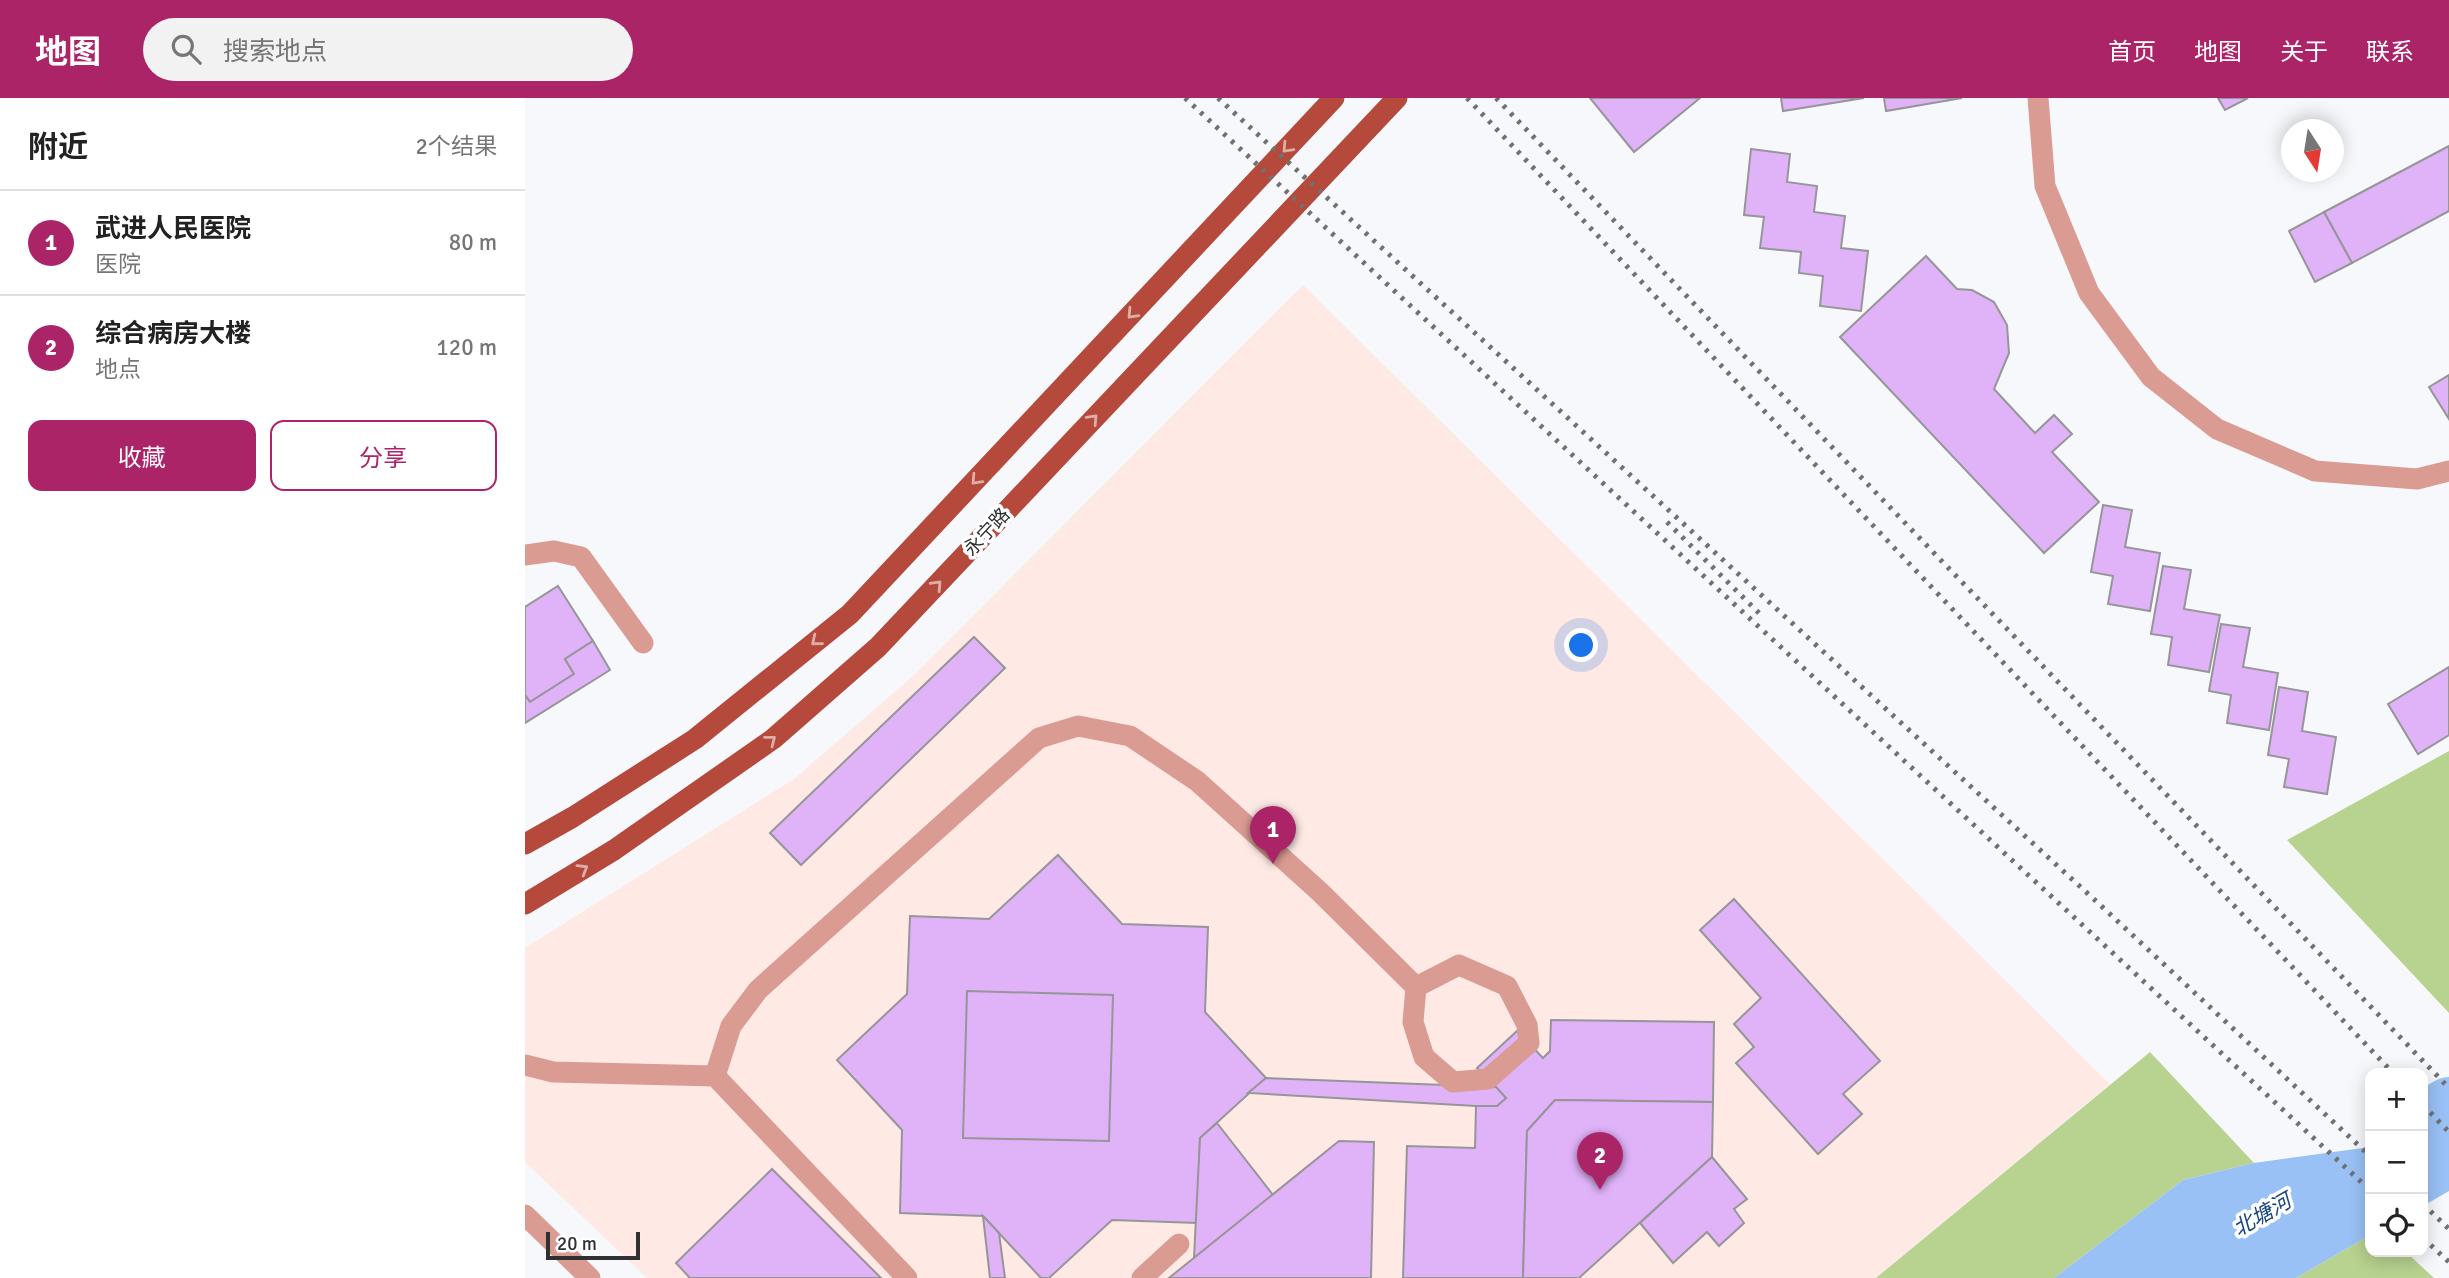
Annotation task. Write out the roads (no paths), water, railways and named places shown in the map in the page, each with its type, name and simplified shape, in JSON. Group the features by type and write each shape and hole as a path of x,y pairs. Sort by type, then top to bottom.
{"main road":[{"path":"525,844 573,817 695,739 850,614 1334,98"},
{"name":"永宁路","path":"525,904 614,850 773,739 878,647 1397,98"}],"street":[{"path":"2038,98 2045,186 2089,293 2151,377 2217,429 2315,471 2417,479 2449,471"},
{"path":"525,555 554,551 581,557 643,643"},
{"path":"715,1076 731,1026 758,990 1039,738 1078,726 1130,736 1197,781 1320,892 1416,987"},
{"path":"1459,965 1507,986 1527,1025 1528,1043 1488,1079 1453,1082 1424,1057 1413,1022 1416,987 1459,965"},
{"path":"525,1065 553,1072 715,1076 907,1278"},
{"path":"525,1215 590,1278"},
{"path":"1142,1278 1179,1244"}],"water":[{"path":"2449,1105 2449,1191 2428,1203 2428,1131"},
{"path":"2365,1148 2365,1238 2296,1278 2054,1278 2183,1180 2254,1163"}],"waterway":[{"name":"北塘河","path":"2428,1117 2449,1105"}],"railway":[{"path":"1185,98 2365,1185"},
{"path":"1218,98 2097,902 2365,1151"},
{"path":"1467,98 2388,1068"},
{"path":"1496,98 2449,1088"},
{"path":"1667,522 1764,618"},
{"path":"2428,1110 2449,1132"},
{"path":"2428,1209 2449,1229"},
{"path":"2428,1243 2449,1262"}],"place":[{"name":"武进人民医院","path":"1273,864"},
{"name":"综合病房大楼","path":"1600,1190"}]}
